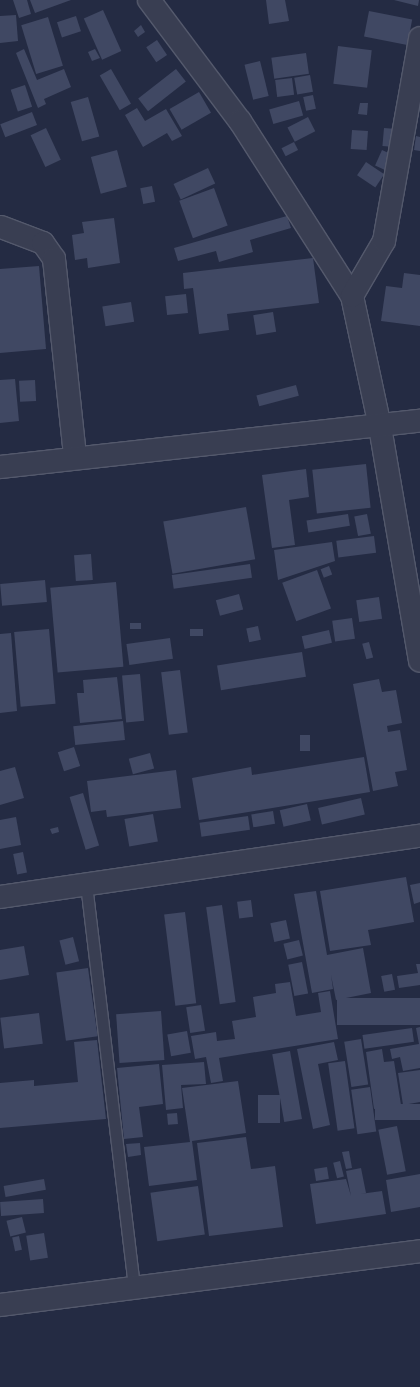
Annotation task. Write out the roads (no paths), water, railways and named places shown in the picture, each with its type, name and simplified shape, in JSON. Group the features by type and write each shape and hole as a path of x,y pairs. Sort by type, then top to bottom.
{"street":[{"path":"149,0 240,121 352,296 380,426 420,661"},
{"path":"352,296 384,241 420,38"},
{"path":"0,221 43,243 54,259 75,456"},
{"path":"0,467 75,456 420,421"},
{"path":"0,897 420,836"},
{"path":"0,1305 420,1251"}],"lane":[{"path":"86,884 134,1288"}]}
